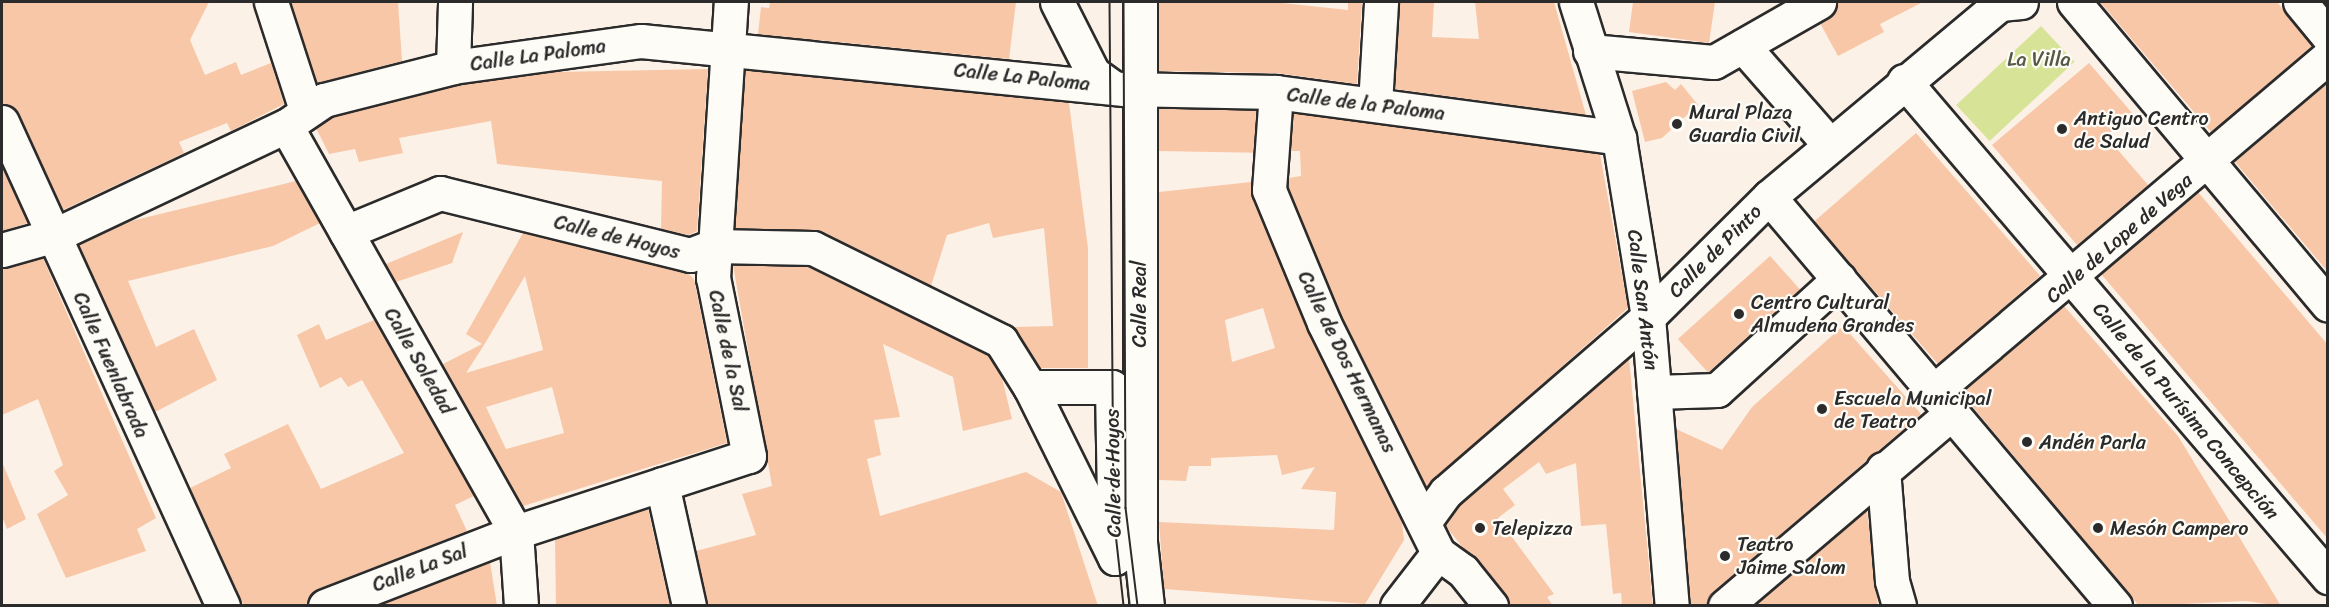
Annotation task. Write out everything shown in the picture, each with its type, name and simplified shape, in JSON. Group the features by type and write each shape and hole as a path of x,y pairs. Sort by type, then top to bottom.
{"street":[{"name":"Calle Soledad","path":"271,2 296,118 346,232 516,532 521,606"},
{"path":"453,67 455,2"},
{"name":"Calle de la Sal","path":"516,532 749,456 712,278 726,46 731,2"},
{"path":"1057,2 1093,74 1125,88"},
{"name":"Calle Real","path":"1140,2 1125,88 1128,556 1147,606"},
{"path":"1375,104 1381,2"},
{"name":"Calle San Antón","path":"1576,2 1619,138 1648,317 1672,606"},
{"path":"1590,51 1714,62 1820,2"},
{"name":"Calle de Pinto","path":"1424,522 1446,492 1648,317 1769,197 1904,81 2000,4 2021,2"},
{"path":"2074,2 2328,305"},
{"path":"2300,2 2328,36"},
{"name":"Calle La Paloma","path":"2,249 55,235 296,118 324,100 453,67 641,41 726,46 1125,88"},
{"path":"1743,46 1830,145"},
{"name":"Calle de Lope de Vega","path":"1725,606 1883,469 1943,402 2073,278 2328,57"},
{"name":"Calle de la Purísima Concepción","path":"1904,81 2328,577"},
{"name":"Calle de la Paloma","path":"1125,88 1276,92 1619,138"},
{"name":"Calle de Dos Hermanas","path":"1276,92 1269,190 1324,323 1438,553 1462,571 1491,606"},
{"name":"Calle Fuenlabrada","path":"2,123 223,606"},
{"name":"Calle de Hoyos","path":"346,232 440,193 690,255 714,246 813,248 1001,341 1128,556"},
{"path":"1769,197 2115,606"},
{"path":"1654,392 1717,390 1839,279"},
{"name":"Calle de Hoyos","path":"1030,387 1112,387 1128,556"},
{"path":"1883,469 1892,581 1899,606"},
{"path":"662,484 688,606"},
{"name":"Calle La Sal","path":"325,606 516,532"},
{"path":"1397,606 1438,553"}],"green space":[{"name":"La Villa","path":"2041,26 2074,62 1990,141 1956,105"}],"building":[{"path":"2,2 209,2 190,40 205,75 236,62 241,75 271,63 284,104 231,131 227,123 179,142 184,153 63,210 19,114 2,104"},
{"path":"291,2 398,2 402,61 317,83"},
{"path":"770,2 1016,2 1009,59 758,34 761,7 769,8"},
{"path":"1159,2 1273,2 1348,10 1348,2 1362,2 1357,84 1276,73 1159,71"},
{"path":"1399,2 1434,2 1432,37 1479,39 1475,2 1554,2 1586,115 1395,89"},
{"path":"1633,2 1715,2 1709,43 1629,32"},
{"path":"1838,2 1923,2 1880,24 1884,32 1838,56 1820,23 1835,12"},
{"path":"2100,2 2277,2 2312,46 2211,132"},
{"path":"2089,63 2133,114 2106,136 2148,185 2077,245 1992,145"},
{"path":"708,69 697,231 689,235 661,229 662,181 497,164 491,121 399,138 403,153 359,162 355,149 329,154 316,128 332,117 457,85 556,72"},
{"path":"745,70 1069,103 1088,248 1088,368 1040,368 1013,327 1053,326 1044,228 993,238 989,223 947,235 931,286 821,231 735,228"},
{"path":"1666,82 1675,90 1681,84 1698,105 1662,138 1645,142 1632,91"},
{"path":"2328,82 2328,272 2235,162"},
{"path":"1159,108 1256,110 1255,153 1158,151"},
{"path":"1293,113 1600,154 1628,308 1426,487 1341,315 1288,187 1289,178 1301,176 1300,151 1291,151"},
{"path":"1916,133 2040,276 1938,364 1814,222"},
{"path":"2,166 28,223 2,231"},
{"path":"296,181 320,223 273,246 128,281 156,347 194,329 217,380 155,412 79,245 123,223"},
{"path":"1251,182 1252,197 1307,330 1402,523 1404,540 1365,604 1164,589 1159,522 1334,530 1336,492 1301,489 1315,467 1282,475 1277,455 1211,458 1211,466 1189,466 1186,481 1159,480 1159,192","holes":["1263,308 1275,348 1232,362 1225,320"]},
{"path":"2198,192 2328,345 2328,539 2101,274"},
{"path":"463,232 452,263 396,282 386,264"},
{"path":"523,233 688,273 694,279 727,443 523,506 443,364 482,344 466,334","holes":["525,276 543,350 466,373 484,345","552,387 564,433 506,449 486,407"]},
{"name":"Centro Cultural Almudena Grandes","path":"1770,256 1800,289 1708,372 1678,339"},
{"path":"43,258 156,518 137,529 146,551 66,578 37,514 68,495 54,471 63,465 38,399 2,415 2,268"},
{"path":"733,265 808,267 988,355 1002,378 1012,419 963,431 953,377 883,344 900,417 874,420 881,455 867,459 880,516 1026,472 1061,492 1098,606 707,606 696,551 756,535 742,494 772,486"},
{"path":"2064,306 2178,436 2281,606 2246,601 2139,606 1961,393"},
{"path":"374,320 474,496 455,505 467,531 318,589 307,606 244,606 190,488 231,468 224,454 288,424 321,489 404,453 362,380 348,387 341,377 320,388 297,335 319,324 326,340"},
{"path":"1843,326 1921,414 1713,592 1707,606 1691,606 1676,429 1722,450 1752,407"},
{"path":"1629,358 1653,606 1622,606 1621,593 1613,594 1606,524 1581,526 1576,463 1546,474 1539,462 1503,489 1515,505 1498,518 1554,594 1547,597 1553,606 1509,606 1445,525 1460,505"},
{"path":"2,462 26,519 7,529 2,516"},
{"path":"648,509 670,606 556,606 555,539"},
{"path":"1867,510 1878,606 1755,606"},
{"path":"490,562 497,606 378,606"}],"tram line":[{"path":"1110,2 1114,515 1124,606"},
{"path":"1124,2 1126,508 1138,606"}],"place":[{"name":"Mural Plaza Guardia Civil","path":"1677,124"},
{"name":"Antiguo Centro de Salud","path":"2062,129"},
{"name":"Centro Cultural Almudena Grandes","path":"1739,314"},
{"name":"Escuela Municipal de Teatro","path":"1822,409"},
{"name":"Andén Parla","path":"2027,442"},
{"name":"Telepizza","path":"1480,528"},
{"name":"Mesón Campero","path":"2098,528"},
{"name":"Teatro Jaime Salom","path":"1725,556"}]}
